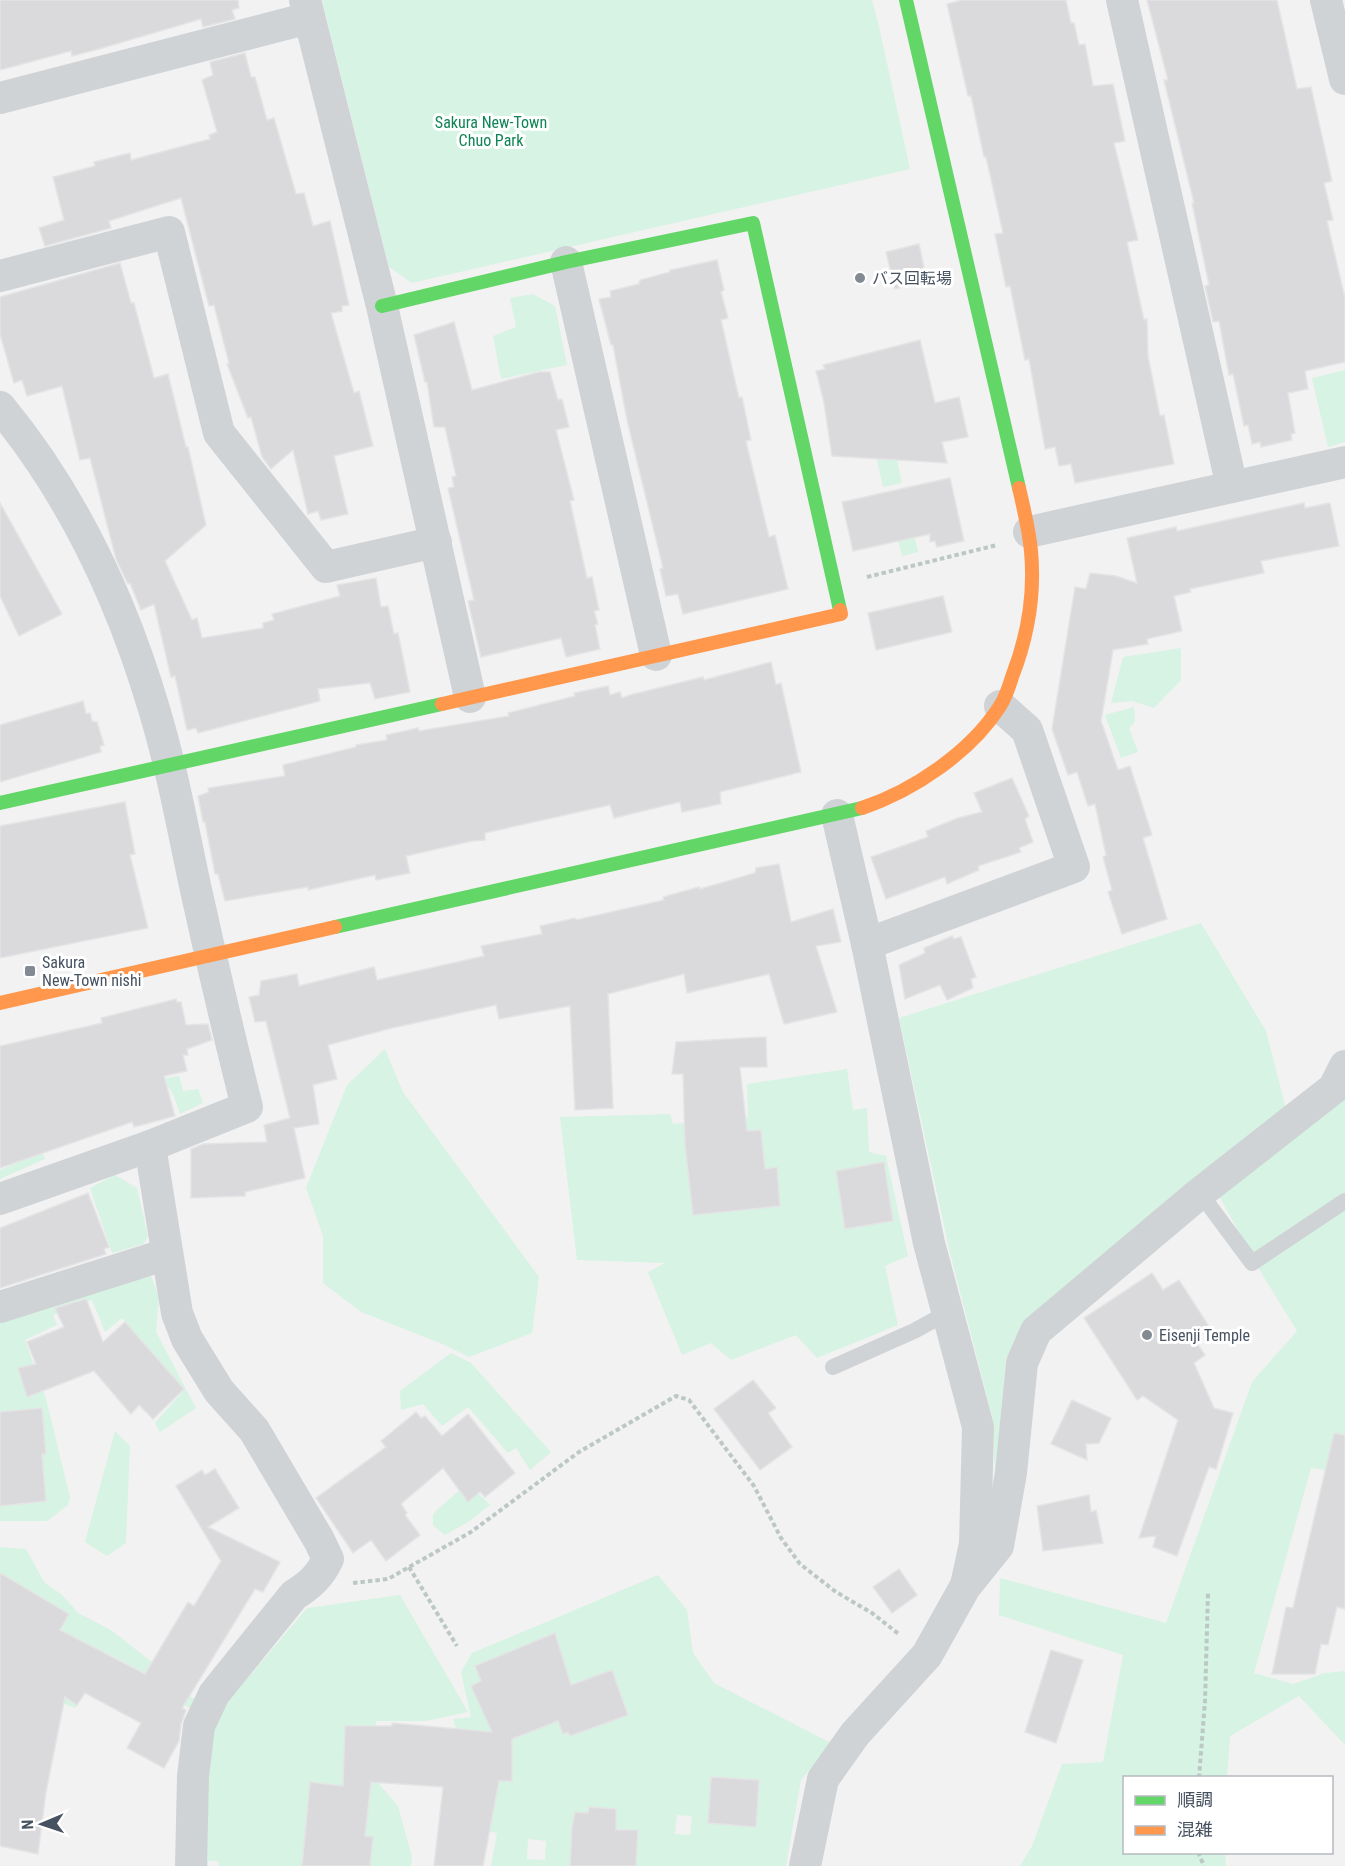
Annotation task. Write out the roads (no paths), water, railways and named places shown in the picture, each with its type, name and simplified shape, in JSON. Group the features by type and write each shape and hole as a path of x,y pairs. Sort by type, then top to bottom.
{"street":[{"path":"0,1003 837,815 886,799 925,779 950,761 974,738 1000,706 1017,666 1028,627 1034,564 1017,537 949,190 906,0"},
{"path":"1122,0 1232,487"},
{"path":"1326,0 1345,79"},
{"path":"0,98 307,9 382,306 470,697"},
{"path":"0,803 841,614 753,222 566,262 382,306"},
{"path":"0,276 169,231 219,433 326,567 436,542"},
{"path":"566,262 656,656"},
{"path":"0,407 33,450 89,544 135,651 169,766 247,1107 150,1146 0,1199"},
{"path":"1017,537 1345,462"},
{"path":"867,945 1074,867 1027,730 1000,706"},
{"path":"837,815 867,945 929,1244 978,1427 975,1544 965,1587"},
{"path":"805,1866 823,1779 855,1734 927,1655 965,1587 998,1546 1011,1473 1022,1364 1036,1331 1200,1193 1334,1088 1345,1066"},
{"path":"150,1146 177,1313 187,1339 219,1391 254,1430 328,1559 321,1573 308,1587 294,1595 214,1694 199,1726 193,1776 191,1866"},
{"path":"0,1307 167,1254"}],"lane":[{"path":"1200,1193 1252,1263 1345,1201"},
{"path":"833,1367 914,1331 947,1313"}],"place":[{"name":"バス回転場","path":"860,278"},
{"name":"Sakura New-Town nishi","path":"30,971"},
{"name":"Eisenji Temple","path":"1147,1335"}],"park label":[{"name":"Sakura New-Town Chuo Park","path":"491,131"}]}
